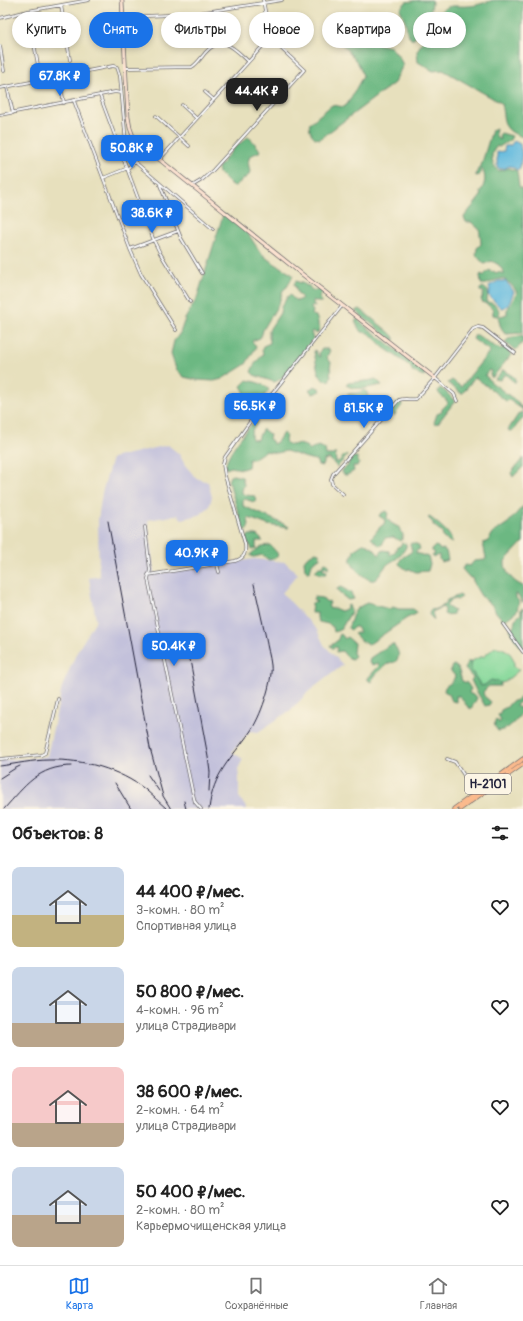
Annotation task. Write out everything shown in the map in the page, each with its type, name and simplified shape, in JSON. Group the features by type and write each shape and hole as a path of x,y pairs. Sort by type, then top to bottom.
{"main road":[{"name":"Н-2101","path":"454,809 523,759"},
{"name":"Н-2101","path":"460,809 523,764"}],"street":[{"path":"0,18 28,11 89,0"},
{"path":"122,0 123,12"},
{"path":"153,16 192,14 282,0"},
{"path":"264,2 266,12"},
{"path":"61,6 70,60"},
{"path":"28,11 38,65"},
{"path":"125,68 192,67 210,48 224,43 231,46 248,61"},
{"path":"0,46 4,71"},
{"path":"124,48 128,117 134,139 435,378 454,394 457,401"},
{"path":"159,160 260,48"},
{"path":"192,186 202,180 213,170 304,70 281,48"},
{"path":"0,88 117,66 126,143 129,154 135,162 213,229"},
{"path":"59,77 64,103"},
{"path":"7,87 13,113"},
{"path":"0,115 115,92 120,93"},
{"path":"204,92 213,99"},
{"path":"100,96 154,241 190,302"},
{"path":"74,101 130,249 141,274 176,330"},
{"path":"182,105 196,118"},
{"path":"156,116 188,146"},
{"path":"126,143 134,139"},
{"path":"103,178 128,168 135,162"},
{"path":"160,184 178,231 202,273"},
{"path":"130,249 178,231"},
{"path":"148,574 217,564 238,560 243,557 246,550 245,544 225,476 223,464 225,457 252,419 343,305"},
{"path":"343,494 332,484 331,479 333,474 399,400 404,398 411,400 416,399 435,378 472,329 478,327 483,328 515,353"},
{"path":"145,527 150,570 148,579 192,790 195,802 201,809"},
{"path":"217,564 219,572"},
{"path":"503,624 523,652"},
{"path":"0,759 41,755 44,753 58,699"},
{"path":"447,759 454,762 476,793"}],"shaded area":[{"path":"168,445 179,454 185,465 196,478 208,482 212,497 209,507 199,515 182,519 178,515 148,520 154,574 254,559 285,562 298,574 282,593 317,630 324,645 343,665 308,692 291,710 258,732 250,731 232,752 243,759 238,769 239,797 247,809 0,809 0,760 47,756 62,687 77,652 96,620 89,578 101,576 99,574 98,520 102,493 112,458"}],"green space":[{"path":"432,0 430,12 413,12 413,39 411,39 407,32 405,12 401,12 400,9 406,2"},
{"path":"494,0 523,0 523,137 507,128 501,103 443,70 433,71 418,62 417,51 419,48 466,48 466,12 440,12 446,7 474,5"},
{"path":"345,48 392,48 403,65 394,83 320,139 315,138 310,131 310,123 332,105 344,107 348,103 363,76 359,65"},
{"path":"496,128 495,134 499,140 499,135 501,133 512,136 510,140 499,147 497,146 494,150 492,160 494,165 499,171 509,168 517,171 519,186 521,189 523,187 523,333 504,333 498,316 507,314 507,310 517,293 513,286 504,279 498,279 487,284 481,284 480,275 482,274 483,276 489,270 496,273 498,272 505,274 499,265 492,261 484,264 476,255 477,248 481,244 479,229 471,222 466,222 464,217 481,196 480,192 485,180 482,168 479,175 476,176 476,173 481,166 492,130"},
{"path":"248,137 261,151 250,156 248,162 250,172 249,175 235,186 232,186 219,173 218,168 233,149"},
{"path":"223,215 226,215 247,232 260,252 269,260 293,275 287,287 283,290 279,303 260,338 252,341 256,347 246,364 222,379 214,381 197,380 184,377 176,369 171,354 174,341 180,333 185,319 197,298"},
{"path":"296,281 301,283 302,281 305,285 309,286 312,291 319,289 322,290 323,292 319,298 322,301 317,302 313,300 315,307 312,306 311,308 313,311 312,315 316,316 318,326 320,328 317,334 313,331 311,332 313,339 295,364 283,376 274,382 254,375 251,372 254,365 263,354 263,346 270,343 269,330 280,313 281,307 288,296 290,295 298,301 302,298 298,294 294,284"},
{"path":"483,287 488,291 487,302 494,304 500,313 497,316 493,315 493,310 482,302 481,298 483,298 482,296 484,292 480,291 480,289"},
{"path":"360,309 389,332 395,340 393,341 388,339 377,328 355,311"},
{"path":"358,319 425,372 424,376 413,372 410,366 383,347 369,333 362,332 355,321"},
{"path":"475,335 498,348 501,349 505,347 509,351 511,355 492,378 490,374 491,371 489,370 485,375 491,382 519,403 519,406 523,407 523,411 509,400 506,401 475,377 462,394 448,383 452,380 461,387 490,351 473,339"},
{"path":"523,335 523,342 516,350 505,343 510,338"},
{"path":"322,349 330,350 328,358 331,362 330,368 332,370 329,381 323,380 318,372 314,352 315,350 320,357 319,352"},
{"path":"503,370 514,377 516,382 505,374 500,380 495,379"},
{"path":"376,379 382,385 359,389 346,385 348,383"},
{"path":"247,380 262,384 269,390 261,400 255,398 248,400 245,396 241,386"},
{"path":"314,386 319,388 321,391 313,394 309,390"},
{"path":"440,388 455,401 438,423 435,424 437,414 442,412 442,409 448,403 439,393 438,391"},
{"path":"363,390 367,392 368,397 372,398 374,401 353,400 350,398 355,396 347,395 351,393 358,393"},
{"path":"400,401 402,405 394,416 392,411 396,403"},
{"path":"523,412 523,418 512,431 508,430 519,413"},
{"path":"256,420 258,420 251,434 252,439 257,440 262,430 264,430 270,435 269,439 273,444 277,442 283,433 286,435 286,443 289,445 301,445 308,447 309,450 319,446 325,449 326,455 333,455 335,453 336,462 338,462 346,454 347,456 337,467 329,458 324,460 324,464 322,466 318,465 316,460 286,451 277,453 265,451 253,459 249,459 248,467 242,469 231,467 226,469 228,458 232,451 242,436"},
{"path":"353,457 357,457 359,464 357,466 353,466 354,471 345,475 342,473 342,470 348,466 349,461"},
{"path":"523,458 523,467 513,477 511,473"},
{"path":"233,475 242,477 244,485 242,493 245,495 255,496 256,501 254,502 245,499 243,500 243,506 289,527 268,525 249,518 247,530 244,530 228,481 230,476"},
{"path":"523,506 523,542 505,561 505,565 510,576 523,586 523,603 516,594 516,598 519,601 517,611 504,621 492,605 481,596 472,578 470,578 462,569 466,565 470,566 474,561 485,560 486,558 483,543 488,541 493,533 508,523"},
{"path":"386,511 388,512 387,518 391,523 400,528 400,531 403,534 402,540 400,541 393,537 385,538 380,546 371,538 384,524 385,520 379,516"},
{"path":"429,517 447,532 452,543 443,538 442,532 433,525 428,518"},
{"path":"249,535 257,535 263,541 256,541 256,548 252,550 246,539"},
{"path":"364,543 373,548 379,555 383,550 389,551 390,555 395,552 397,547 402,543 406,544 406,547 396,559 387,565 377,578 371,580 360,574 351,561 354,550"},
{"path":"410,544 417,544 420,548 416,551 416,553 428,557 430,564 428,571 416,572 409,569 407,570 399,564 402,558 412,551"},
{"path":"270,545 278,554 277,557 269,560 262,555 254,557 251,556 251,554 262,546"},
{"path":"435,546 440,550 443,549 446,551 448,560 442,562 439,559 439,555 432,556 435,553 432,549"},
{"path":"316,552 319,553 320,558 313,562 308,573 305,569 304,561 307,557"},
{"path":"325,563 329,566 328,568 325,566 322,570 327,571 326,574 320,574 315,571 319,567 322,567"},
{"path":"341,587 351,593 354,599 348,600 338,592 337,589"},
{"path":"460,595 462,597 457,600 455,599 449,601 446,606 454,611 453,614 444,614 445,610 443,607 432,612 434,620 429,615 430,610 437,609 445,604 447,600"},
{"path":"314,597 322,598 327,602 329,601 330,604 328,605 330,609 334,608 341,611 346,609 349,605 351,612 341,629 334,632 333,627 319,622 317,613 311,613 312,603 317,602 313,600"},
{"path":"367,603 389,609 393,607 399,609 413,609 417,612 368,645 354,634 360,632 357,627 354,627 351,630 348,628 352,616 356,610"},
{"path":"523,608 523,650 512,635 510,629 514,626 515,619 521,614 521,609"},
{"path":"340,634 345,639 347,637 354,643 353,653 355,656 352,659 347,657 342,651 336,652 337,647 332,648 330,646 337,641"},
{"path":"393,644 398,653 397,660 384,667 376,674 371,682 368,678 379,666 378,663 373,665 369,663 370,658"},
{"path":"495,647 503,648 509,652 513,659 514,667 519,670 505,682 488,682 481,686 471,670 470,662 483,657"},
{"path":"467,662 470,662 471,670 481,686 485,685 491,680 501,683 500,686 489,686 483,692 484,696 491,702 489,705 485,706 474,687 471,680 473,678 465,669"},
{"path":"454,665 458,668 462,681 467,683 471,689 469,692 470,694 475,695 477,698 471,709 466,705 460,696 456,696 456,702 452,701 449,694 444,691 445,687 452,682 455,676 450,670"},
{"path":"523,696 523,700 516,705 523,710 519,717 506,729 498,731 495,727 495,722 496,719 499,723 501,720 498,715 501,710 507,707 511,702"}],"water":[{"path":"514,141 520,144 522,154 520,168 517,170 510,166 499,169 497,166 497,152 504,151 505,146 510,146"},
{"path":"498,281 505,281 514,292 507,306 501,308 488,295 490,291 489,286"}],"railway":[{"path":"108,521 150,748 163,796 171,809"},
{"path":"209,809 214,786 224,767 254,726 262,709 270,681 271,662 254,584"},
{"path":"188,649 208,757 210,772 209,791"},
{"path":"0,766 31,761 62,760 75,761 100,767 124,776 146,790 167,809"},
{"path":"0,778 20,766"},
{"path":"4,809 33,779 50,769 72,766"},
{"path":"148,775 159,791"},
{"path":"115,783 131,809"},
{"path":"184,801 186,809"}]}
